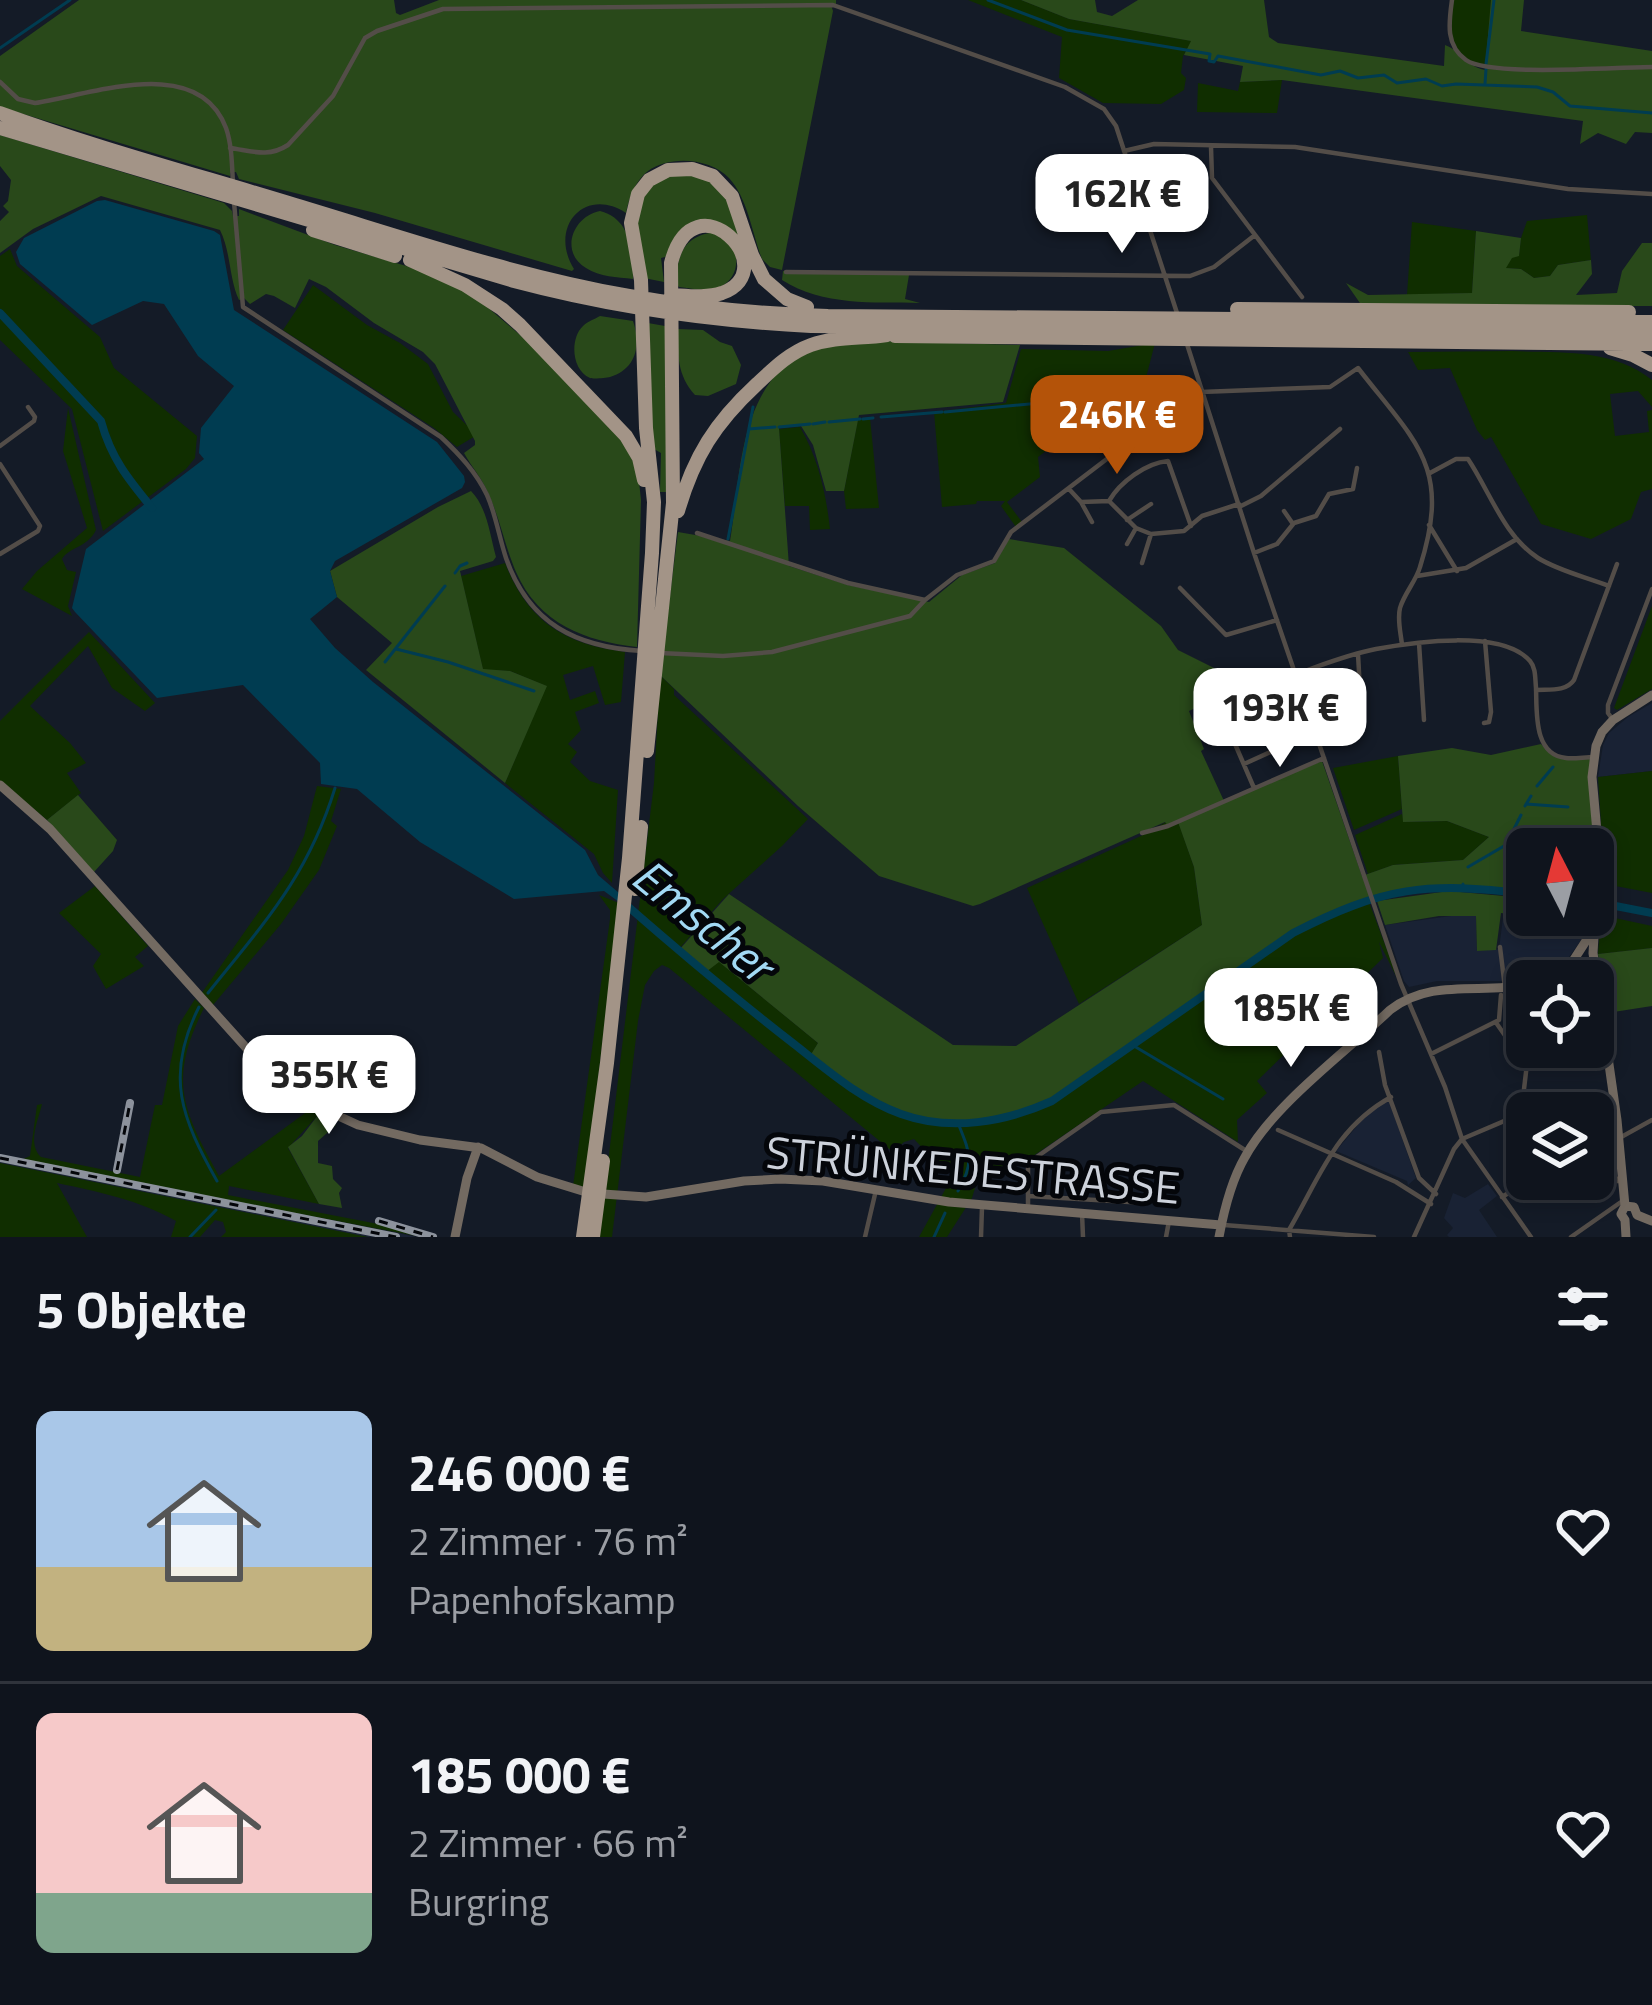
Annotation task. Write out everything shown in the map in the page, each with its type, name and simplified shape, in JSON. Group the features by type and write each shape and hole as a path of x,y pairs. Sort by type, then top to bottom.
{"highway":[{"path":"0,113 91,145 517,271 674,304 811,315 1652,333"},
{"path":"0,128 548,290 675,314 811,326 1652,317"},
{"path":"648,623 654,502 640,280 631,223 638,194 649,180 677,168 713,176 728,190 755,263 769,286 807,307"},
{"path":"216,181 280,192 548,272 672,290 712,296 732,288 743,267 742,252 729,233 710,226 688,233 673,255 672,290 671,332 671,533"},
{"path":"254,204 339,240 624,315 750,330 886,335"},
{"path":"410,260 465,285 502,309 631,443 645,486 651,652"},
{"path":"672,290 754,305 1652,344"},
{"path":"593,1237 651,652 671,533 702,448 721,420 756,385 807,346 886,335 1180,323"},
{"path":"1582,343 1633,355 1652,365"},
{"path":"583,1237 593,1205"}],"main road":[{"path":"1596,828 1592,785 1599,737 1610,723 1652,695"},
{"name":"STRÜNKEDESTRASSE","path":"0,784 50,829 250,1053 292,1092 334,1115 384,1133 478,1148 559,1186 611,1196 646,1197 744,1181 824,1181 940,1201 1169,1221 1220,1231"},
{"path":"1220,1231 1237,1173 1266,1126 1390,1010 1407,998 1442,988 1506,991"},
{"path":"1609,1068 1628,1237"},
{"path":"455,1234 478,1148"},
{"path":"1628,1211 1652,1221"}],"street":[{"path":"1451,0 1452,44 1464,59 1478,66 1652,67"},
{"path":"230,148 264,154 279,151 333,96 364,38 443,9 833,5 1065,87 1104,109 1116,126 1254,553 1407,998 1448,1093 1462,1139 1531,1237"},
{"path":"0,82 17,98 35,103 172,84 210,103 225,124 230,148 243,307 441,437 458,453 486,492 519,588 538,612 568,635 623,650 723,656 787,650 910,616 966,570 994,560 1011,532 1201,392 1330,387 1358,368 1414,440 1430,473 1430,525 1418,576 1400,608 1402,645"},
{"path":"1124,151 1154,144 1294,147 1568,189 1652,194"},
{"path":"1211,145 1212,178 1301,294 1292,297"},
{"path":"786,272 1165,277 1202,273 1255,235"},
{"path":"0,446 34,421 28,407"},
{"path":"1081,502 1109,501 1136,529 1151,534 1184,531 1202,516 1262,496 1340,429"},
{"path":"1327,439 1334,447"},
{"path":"1430,473 1456,459 1468,459 1517,539 1546,563 1609,586"},
{"path":"1109,501 1144,468 1168,460 1191,526"},
{"path":"0,464 40,528 0,554"},
{"path":"1254,553 1274,546 1293,524 1316,516 1329,494 1354,489 1358,468"},
{"path":"1323,484 1329,494"},
{"path":"1069,489 1091,522"},
{"path":"1127,520 1151,504"},
{"path":"1284,512 1293,524"},
{"path":"1430,525 1456,571"},
{"path":"1127,544 1136,529"},
{"path":"697,533 848,583 926,600"},
{"path":"1142,563 1151,534"},
{"path":"1418,576 1456,571 1517,539"},
{"path":"1536,690 1561,688 1574,680 1617,564"},
{"path":"1180,587 1226,635 1277,620"},
{"path":"1610,723 1608,705 1652,589"},
{"path":"1296,674 1358,653 1402,645 1485,641 1502,645 1527,658 1534,668 1538,725 1546,747 1561,758 1594,757"},
{"path":"1484,723 1489,722 1491,712 1485,641"},
{"path":"1419,644 1424,720"},
{"path":"1318,737 1361,730 1358,653"},
{"path":"1218,692 1254,788"},
{"path":"1222,702 1231,698"},
{"path":"1277,727 1285,745"},
{"path":"1244,764 1299,739"},
{"path":"1142,833 1324,758"},
{"path":"1500,946 1503,992 1498,1021 1506,1036"},
{"path":"1431,1054 1498,1021"},
{"path":"1379,1052 1419,1178 1436,1194"},
{"path":"1290,1234 1330,1154 1361,1116 1391,1097"},
{"path":"1028,1209 1028,1163 1103,1111 1177,1106 1247,1152"},
{"path":"1414,1237 1454,1149 1462,1139 1506,1120"},
{"path":"1614,1140 1652,1120"},
{"path":"1278,1130 1396,1182 1431,1204"},
{"path":"1614,1175 1620,1183"},
{"path":"865,1237 876,1190"},
{"path":"1502,1197 1506,1195"},
{"path":"1028,1196 1146,1204"},
{"path":"981,1237 982,1204"},
{"path":"1571,1237 1628,1211"},
{"path":"1082,1213 1083,1237"},
{"path":"1166,1237 1169,1221"},
{"name":"STRÜNKEDESTRASSE","path":"1220,1231 1373,1237"}],"shaded area":[{"path":"105,200 220,235 234,310 437,442 464,476 462,488 335,561 330,571 337,597 310,619 373,682 585,850 598,875 619,893 619,902 604,891 514,899 420,842 357,789 321,784 320,763 243,685 157,698 72,608 86,549 204,459 199,453 201,428 234,386 198,356 164,304 143,301 92,325 20,264 16,252 24,238"},
{"path":"1652,703 1652,771 1598,777 1609,733"},
{"path":"1476,916 1477,951 1499,949 1503,918 1506,936 1584,936 1567,960 1506,960 1506,981 1437,981 1409,987 1385,925"},
{"path":"1389,1101 1416,1178 1408,1185 1336,1151 1368,1113"},
{"path":"0,1156 417,1237 345,1233 0,1163"},
{"path":"1488,1184 1497,1196 1479,1210 1497,1237 1449,1237 1453,1228 1444,1218 1453,1193 1465,1198"}],"green space":[{"path":"79,0 394,0 400,15 439,0 836,0 836,4 831,5 782,270 762,259 745,206 729,178 711,166 678,161 643,175 626,213 597,204 575,215 565,239 572,271 0,107 0,56"},
{"path":"968,0 1021,0 1069,19 1192,41 1183,56 1184,90 1161,104 1103,103 1059,78 1062,37"},
{"path":"1021,0 1095,0 1097,12 1112,16 1138,0 1264,0 1269,37 1278,43 1444,66 1445,45 1485,70 1491,0 1524,0 1521,31 1652,51 1652,133 1635,132 1626,144 1598,133 1580,144 1583,121 1282,80 1240,82 1243,66 1184,55 1191,41 1069,19"},
{"path":"1450,0 1491,0 1486,68 1458,50"},
{"path":"1282,80 1277,113 1197,112 1198,83 1238,91 1240,82"},
{"path":"0,135 224,203 233,216 239,216 239,209 335,245 430,273 486,306 540,352 624,441 638,472 637,647 566,627 526,590 486,488 464,453 475,441 435,364 423,352 309,279 295,308 266,294 250,304 239,300 220,230 101,196 33,229 0,253 0,221 9,212 3,206 11,180 0,166"},
{"path":"675,173 711,179 730,201 743,243 712,223 661,258 664,282 644,278 638,206 648,188"},
{"path":"600,211 624,229 631,247 633,279 591,271 573,253 577,227"},
{"path":"1587,215 1591,260 1558,265 1550,276 1534,278 1521,269 1505,268 1519,255 1527,221"},
{"path":"1412,222 1476,231 1472,293 1407,295"},
{"path":"1476,231 1521,238 1519,256 1506,268 1521,269 1534,278 1550,276 1558,265 1591,260 1592,274 1576,295 1617,293 1622,271 1642,243 1652,243 1652,306 1362,306 1346,283 1368,295 1472,293"},
{"path":"714,232 734,250 736,268 730,279 710,290 679,287 675,281 684,248 695,238"},
{"path":"10,249 17,266 100,337 114,368 197,436 195,458 186,469 103,531 72,409 0,340 0,256"},
{"path":"783,271 909,275 905,299 920,303 831,298 782,280"},
{"path":"313,285 428,364 453,412 477,435 457,447 283,330"},
{"path":"600,316 633,321 636,347 631,362 619,373 592,378 579,368 574,346 583,326"},
{"path":"648,323 665,326 667,492 660,492 661,453 654,449 651,431"},
{"path":"677,329 703,330 732,346 741,365 736,384 708,396 695,395 682,372"},
{"path":"846,340 1020,345 1003,402 859,415 844,491 826,491 813,445 801,426 779,428 789,566 848,585 929,602 962,575 995,563 1009,539 1064,548 1161,626 1178,650 1291,715 1300,732 1225,685 1215,691 1217,698 1189,711 1224,801 1322,761 1362,876 1393,865 1463,860 1489,837 1447,821 1403,822 1398,756 1452,748 1491,755 1541,744 1559,757 1594,757 1597,828 1506,828 1506,892 1406,891 1325,917 1293,933 1052,1101 1016,1115 953,1124 924,1120 868,1096 810,1056 818,1043 719,962 706,972 679,950 729,894 953,1045 1016,1046 1202,925 1194,867 1178,822 1168,826 1165,822 973,906 879,876 660,675 678,532 730,541 741,460 756,407 786,364 823,345"},
{"path":"1155,343 1141,397 1111,394 1104,398 1106,427 1067,431 1068,446 1051,447 1038,457 1040,477 1007,502 1022,522 1016,527 1001,506 1005,501 942,507 934,412 1006,403 1021,349 1108,351"},
{"path":"1512,351 1603,357 1652,380 1652,407 1638,391 1610,394 1615,436 1649,432 1647,411 1652,410 1652,489 1641,492 1631,519 1591,539 1541,524 1491,437 1485,440 1477,430 1450,368 1418,370 1408,352"},
{"path":"68,408 96,530 62,559 67,570 76,572 68,606 72,616 22,589 87,528 63,451"},
{"path":"870,418 879,508 846,509 844,491 858,419"},
{"path":"800,427 820,476 830,529 810,530 809,506 785,506 779,429"},
{"path":"471,491 484,513 496,557 460,571 483,669 510,671 547,686 505,783 366,670 392,643 337,597 330,571"},
{"path":"505,563 525,601 551,627 584,643 625,652 621,702 605,705 593,666 563,675 570,700 595,691 599,703 575,712 581,730 568,744 577,752 570,762 590,781 618,790 612,883 594,854 505,783 546,686 510,671 483,670 461,576"},
{"path":"1652,606 1652,689 1617,710 1614,708"},
{"path":"89,632 155,703 145,711 112,688 88,646 30,706 86,763 67,773 81,793 47,820 0,781 0,721"},
{"path":"660,675 674,695 808,819 723,899 678,950 705,973 718,961 818,1043 810,1057 868,1097 896,1110 924,1120 983,1122 1052,1101 1293,933 1369,902 1399,982 1379,942 1383,958 1257,1081 1267,1093 1237,1120 1238,1142 1143,1081 1033,1156 1008,1165 982,1165 972,1198 947,1237 919,1237 956,1170 932,1158 914,1139 893,1152 662,965 645,985 638,1021 612,1237 599,1237 654,783"},
{"path":"1398,756 1402,809 1354,830 1333,768"},
{"path":"1652,771 1652,893 1614,886 1614,828 1601,828 1598,777"},
{"path":"317,786 341,789 331,821 337,826 319,870 213,1005 201,994 288,870 304,836"},
{"path":"78,795 117,840 94,872 47,820"},
{"path":"1402,814 1404,822 1447,821 1489,837 1463,860 1393,865 1368,874 1355,835"},
{"path":"1178,821 1194,867 1202,925 1079,1004 1027,888 1166,822"},
{"path":"95,886 148,946 135,957 144,966 106,989 93,966 101,954 59,913"},
{"path":"1449,891 1506,896 1506,914 1501,913 1496,950 1477,951 1476,916 1439,916 1385,925 1377,901"},
{"path":"599,895 619,903 585,1188 573,1186 610,919 610,910"},
{"path":"1614,918 1652,926 1652,948 1598,954 1599,936 1614,936"},
{"path":"1652,948 1652,1006 1614,1012 1614,960 1599,960 1598,954"},
{"path":"195,999 204,1008 186,1055 184,1094 196,1132 219,1176 312,1108 318,1115 288,1148 319,1204 229,1186 228,1195 404,1229 422,1237 19,1161 30,1156 37,1105 42,1104 34,1139 41,1157 140,1177 155,1105 162,1105 178,1026"},
{"path":"318,1115 336,1125 318,1141 318,1163 332,1166 333,1179 342,1188 342,1208 319,1204 288,1147"},
{"path":"0,1163 368,1237 221,1237 226,1232 223,1222 215,1220 200,1237 171,1237 176,1221 162,1214 57,1183 87,1237 0,1237"}],"waterway":[{"path":"0,48 70,0"},
{"path":"988,0 1067,30 1210,54 1209,61 1214,62 1218,56 1321,75 1340,71 1358,78 1384,75 1397,83 1426,79 1442,86 1537,87 1553,92 1570,106 1652,113"},
{"path":"1486,64 1494,0"},
{"path":"1485,84 1486,69"},
{"name":"Emscher","path":"0,313 101,421 121,468 152,508"},
{"path":"945,412 1051,402"},
{"path":"728,539 753,407"},
{"path":"881,417 942,412"},
{"path":"863,419 873,418"},
{"path":"829,422 860,419"},
{"path":"813,424 825,422"},
{"path":"779,427 810,424"},
{"path":"749,429 775,427"},
{"path":"455,573 467,563"},
{"path":"385,662 445,586"},
{"path":"396,649 534,691"},
{"path":"1537,786 1553,767"},
{"path":"208,993 298,873 335,788"},
{"path":"1525,806 1531,796"},
{"path":"1526,804 1568,807"},
{"path":"1514,828 1521,815"},
{"path":"1468,867 1504,846"},
{"name":"Emscher","path":"624,903 858,1092 901,1114 958,1123 997,1119 1052,1101 1293,933 1353,906 1433,888 1506,892"},
{"name":"Emscher","path":"1614,906 1652,913"},
{"path":"199,1007 182,1055 182,1097 194,1137 217,1181"},
{"path":"1134,1046 1223,1099"},
{"path":"958,1123 969,1157 958,1191"},
{"path":"190,1237 216,1210"},
{"path":"934,1237 945,1213"}],"railway":[{"path":"117,1170 130,1103"},
{"path":"0,1158 396,1237"},
{"path":"379,1221 433,1237"}]}
